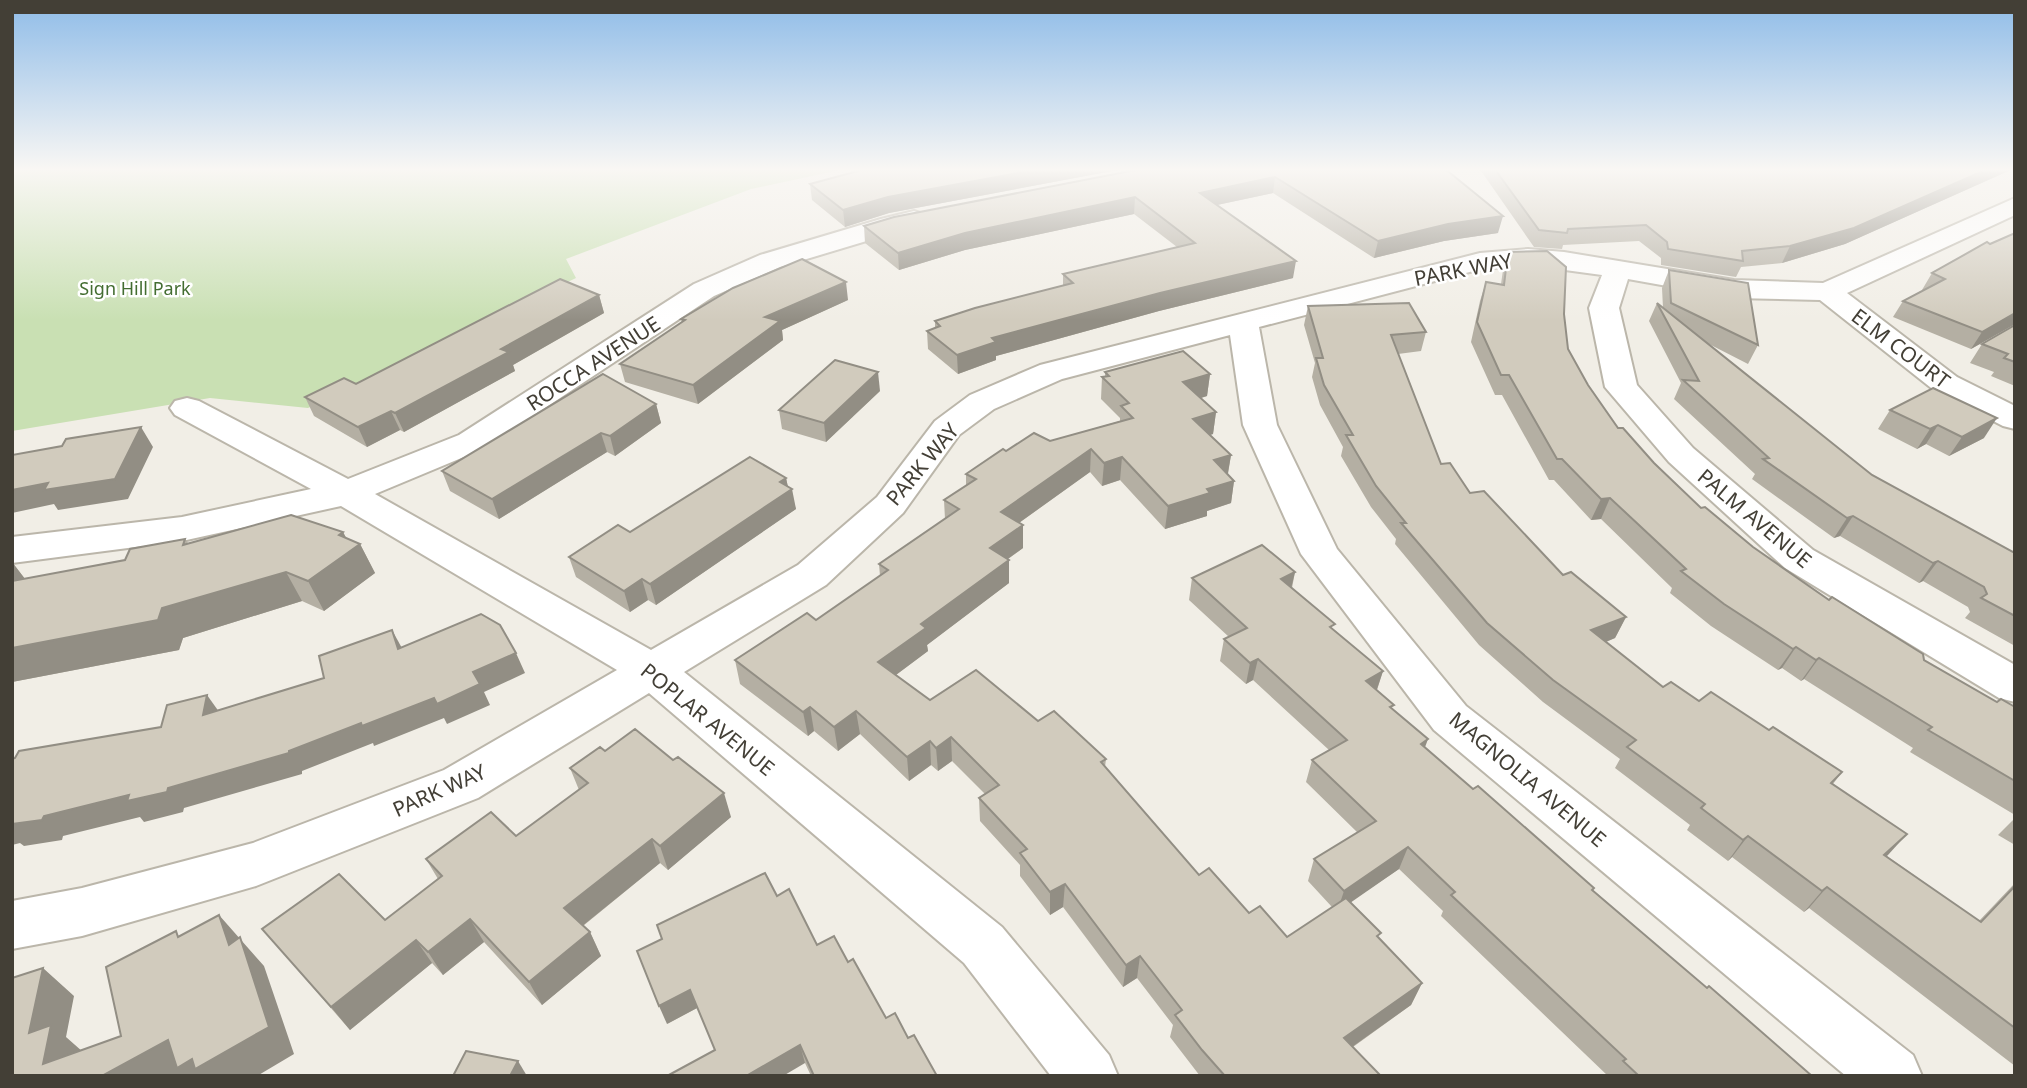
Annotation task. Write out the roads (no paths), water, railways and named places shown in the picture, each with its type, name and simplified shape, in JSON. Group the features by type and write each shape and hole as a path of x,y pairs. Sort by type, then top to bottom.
{"street":[{"name":"ROCCA AVENUE","path":"12,550 182,529 346,493 471,442 704,290 770,261 890,224 916,219"},
{"name":"PARK WAY","path":"12,925 82,912 256,864 461,784 813,575 890,505 947,428 982,402 1051,372 1480,261 1528,257 1734,289 1827,292 1985,219"},
{"name":"PALM AVENUE","path":"1618,269 1604,308 1621,387 1681,455 1800,559 2015,686"},
{"name":"ELM COURT","path":"1827,292 1945,384 2015,419"},
{"name":"MAGNOLIA AVENUE","path":"1243,322 1260,425 1321,554 1450,718 1892,1076"},
{"name":"POPLAR AVENUE","path":"187,408 346,493 654,671 982,945 1088,1076"}],"park label":[{"name":"Sign Hill Park","path":"135,288"}]}
